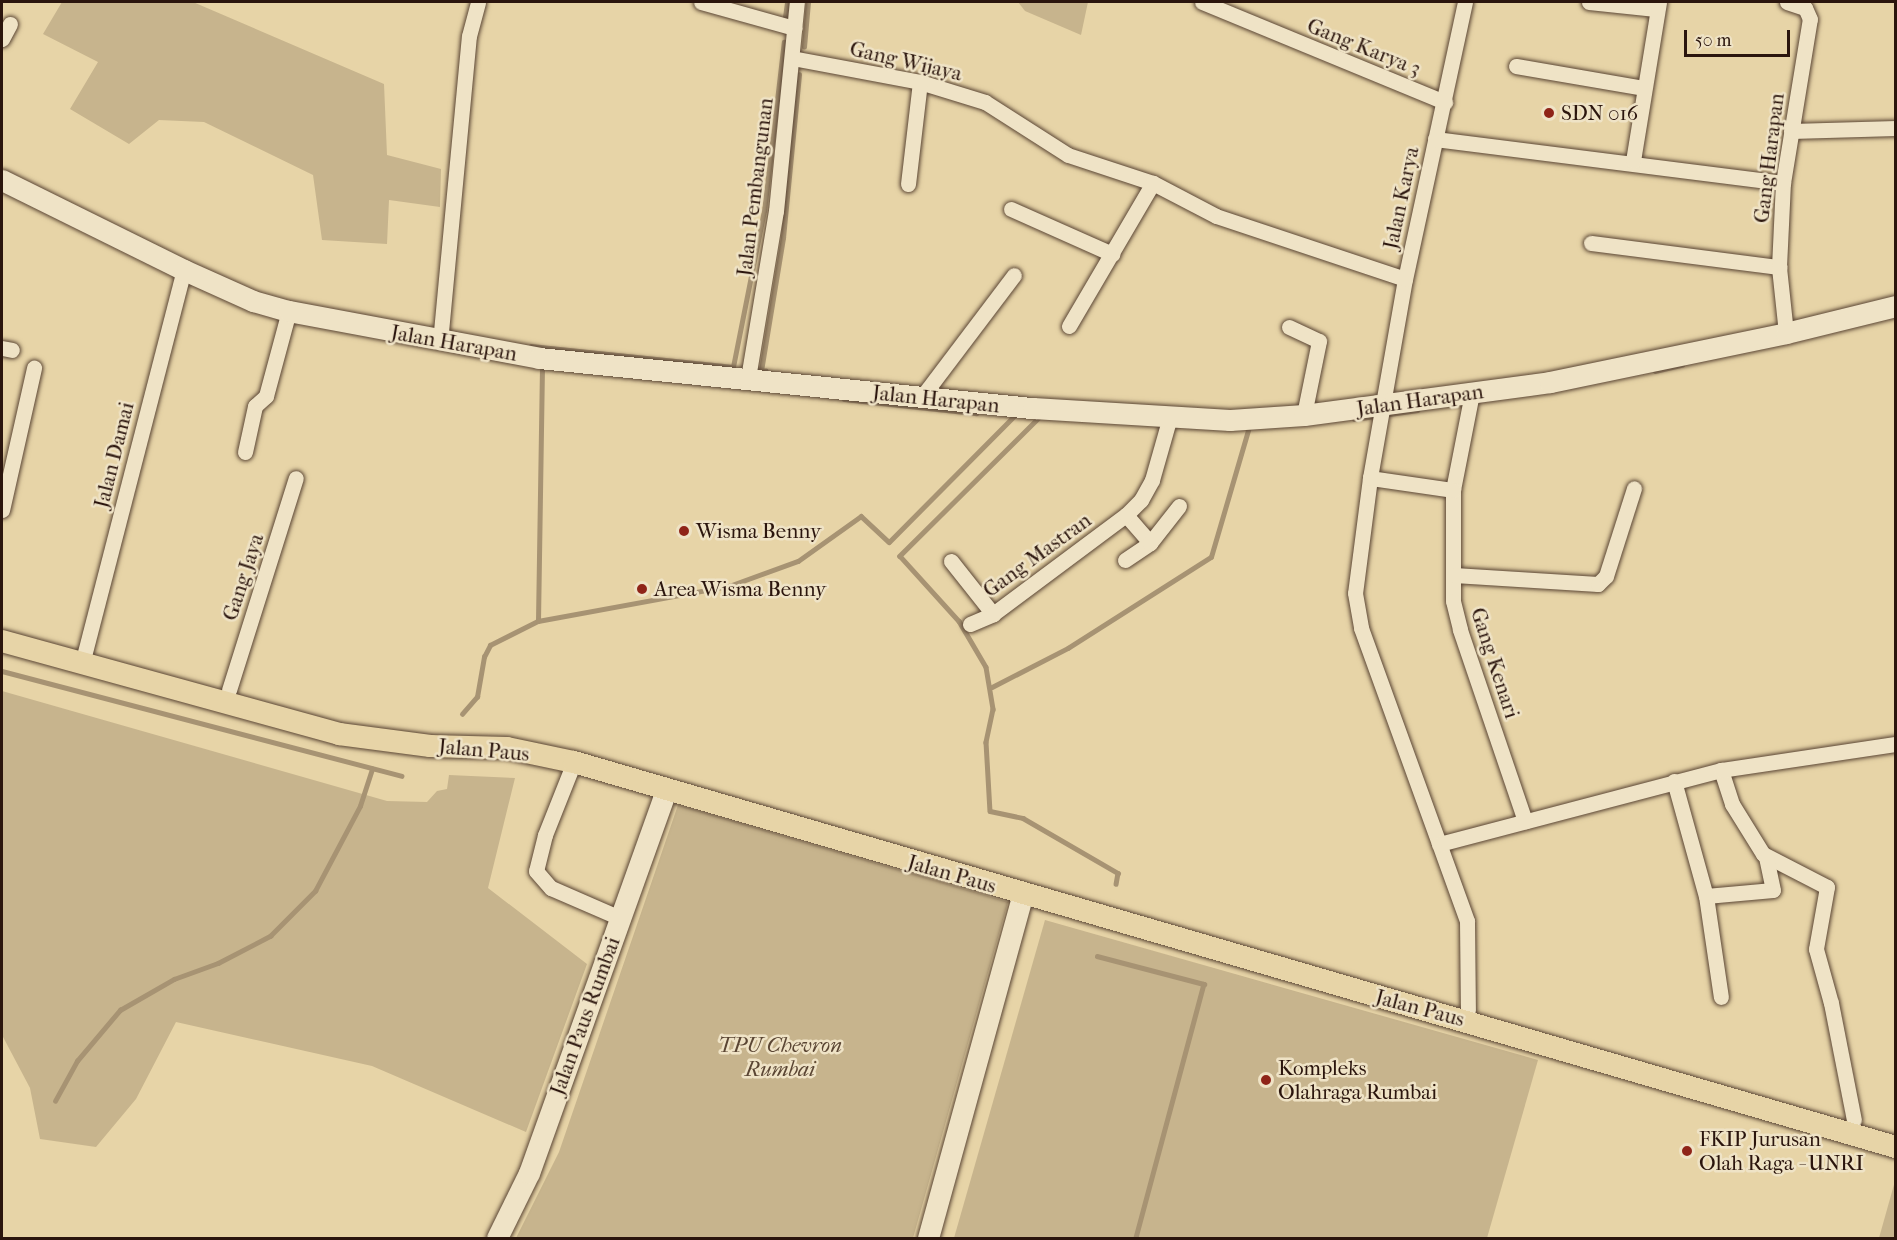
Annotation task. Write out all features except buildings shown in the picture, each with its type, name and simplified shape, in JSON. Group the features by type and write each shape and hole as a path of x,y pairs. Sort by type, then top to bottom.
{"main road":[{"name":"Jalan Paus","path":"2,628 340,720 432,732 511,735 583,750 1024,889 1896,1147"},
{"name":"Jalan Paus","path":"2,641 339,734 430,746 507,748 574,762 666,791 1468,1010 1896,1132"}],"street":[{"path":"441,335 468,48 478,2"},
{"path":"701,2 787,26"},
{"name":"Jalan Pembangunan","path":"748,378 776,211 796,59 787,26 797,2"},
{"name":"Gang Karya 3","path":"1202,2 1445,102"},
{"name":"Jalan Karya","path":"1465,2 1406,279 1386,407 1370,478 1355,593 1360,628 1467,921 1468,1010"},
{"path":"1589,2 1658,5 1633,161"},
{"name":"Gang Harapan","path":"1786,331 1785,303 1779,267 1783,183 1810,19 1805,8 1787,2"},
{"path":"2,39 10,24"},
{"name":"Gang Wijaya","path":"796,59 920,82 999,108 1068,155 1153,183 1216,216 1406,279"},
{"path":"1516,66 1643,88"},
{"path":"908,184 920,82"},
{"path":"1791,130 1896,129"},
{"path":"1435,139 1633,161 1783,183"},
{"name":"Jalan Harapan","path":"2,180 182,274 288,315 441,335 539,358 748,378 921,398 1027,415 1230,420 1472,400 1896,306"},
{"path":"1069,326 1153,183"},
{"path":"1011,209 1112,254"},
{"path":"1591,243 1779,267"},
{"name":"Jalan Damai","path":"85,652 182,274"},
{"path":"921,398 1014,275"},
{"path":"245,452 255,406 266,396 288,315"},
{"path":"1288,327 1319,341 1304,415"},
{"path":"2,510 34,368"},
{"name":"Gang Kenari","path":"1472,400 1453,490 1454,601 1460,630 1525,821"},
{"name":"Gang Mastran","path":"970,624 993,614 1126,515 1142,500 1152,480 1170,417"},
{"name":"Gang Jaya","path":"229,690 296,478"},
{"path":"1370,478 1453,490"},
{"path":"1454,575 1598,584 1606,576 1634,488"},
{"path":"1125,560 1150,543 1179,506"},
{"path":"1126,515 1150,543"},
{"path":"951,561 993,614"},
{"path":"1439,844 1721,770 1896,744"},
{"path":"574,762 545,835 536,871 551,888 620,918"},
{"path":"1706,896 1773,890 1766,857 1732,804 1721,770"},
{"path":"1674,781 1706,896 1721,997"},
{"name":"Jalan Paus Rumbai","path":"497,1239 529,1173 666,791"},
{"path":"1766,857 1827,887 1816,949 1831,1003 1854,1120"},
{"path":"928,1239 1024,889"}],"green space":[{"path":"62,2 193,2 384,84 387,155 441,169 440,207 389,200 387,244 322,240 313,175 204,122 159,120 129,144 70,109 98,62 43,34"},
{"path":"1018,2 1088,2 1081,35 1025,11"},
{"path":"2,691 387,801 427,802 437,791 447,789 449,775 515,778 488,888 587,964 526,1132 372,1066 176,1022 136,1099 96,1147 40,1139 30,1088 2,1035"},
{"name":"TPU Chevron Rumbai","path":"678,805 1008,902 913,1238 516,1238 559,1152"},
{"name":"Kompleks Olahraga Rumbai","path":"1045,920 1538,1060 1487,1238 954,1238"},
{"path":"1895,1181 1895,1238 1879,1238"}],"waterway":[{"path":"785,17 787,2"},
{"path":"804,47 808,2"},
{"path":"531,346 733,367 764,211 784,42"},
{"path":"766,371 761,371 783,238 799,75"},
{"path":"538,621 542,365"},
{"path":"1655,371 1682,365"},
{"path":"844,399 976,413"},
{"path":"1354,419 1417,410"},
{"path":"462,714 477,697 484,657 490,645 538,621 729,586 798,561 861,516 889,542 1014,416"},
{"path":"1041,416 900,556 959,621 986,667 993,709 986,742 990,811 1023,818 1118,873 1116,884"},
{"path":"992,687 1068,648 1211,557 1249,427"},
{"path":"2,671 401,776"},
{"path":"55,1101 77,1061 120,1010 174,979 218,963 270,936 315,891 360,806 372,769"},
{"path":"1097,956 1204,984 1136,1238"}],"place":[{"name":"SDN 016","path":"1549,113"},
{"name":"Wisma Benny","path":"684,531"},
{"name":"Area Wisma Benny","path":"642,589"},
{"name":"Kompleks Olahraga Rumbai","path":"1266,1080"},
{"name":"FKIP Jurusan Olah Raga - UNRI","path":"1687,1151"}]}
